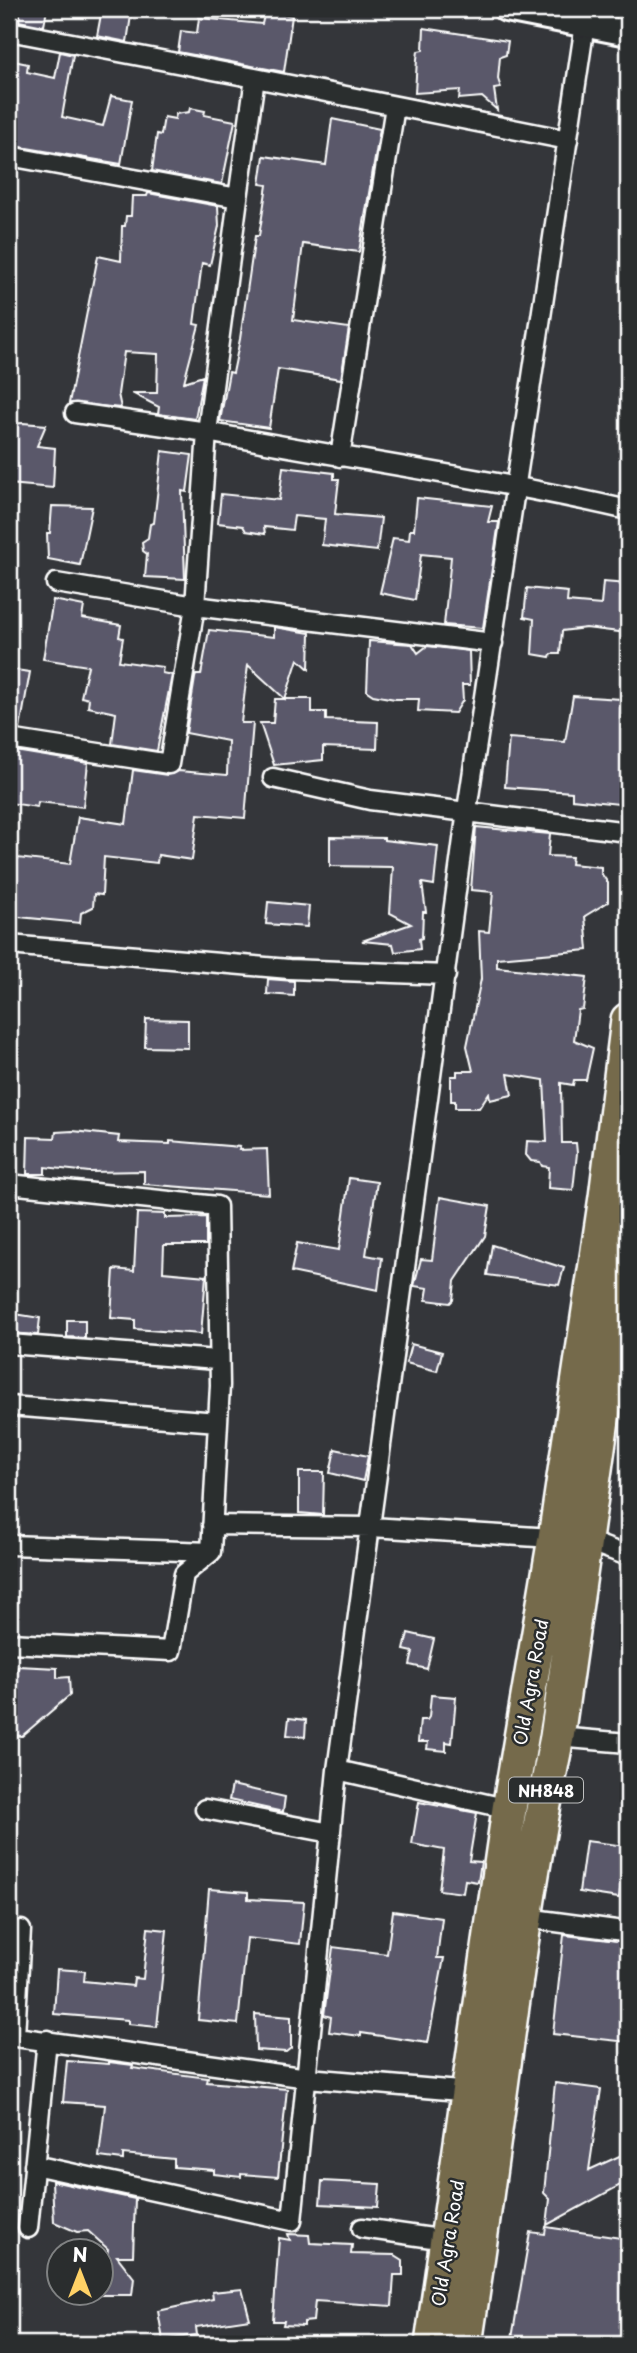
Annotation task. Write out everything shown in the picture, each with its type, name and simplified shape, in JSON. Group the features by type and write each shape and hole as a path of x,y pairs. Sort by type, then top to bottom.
{"highway":[{"name":"Old Agra Road","path":"432,2344 522,1732 570,1539 606,1197 628,1020"},
{"name":"NH848","path":"465,2344 526,1918 556,1737 570,1539 622,1320 628,1236"},
{"path":"522,1732 556,1737"}],"street":[{"path":"506,9 628,33"},
{"path":"34,2165 292,2221 337,1770 467,810 518,485 585,24"},
{"path":"9,31 568,140"},
{"path":"9,739 169,764 195,606 207,432 255,78"},
{"path":"340,457 395,106"},
{"path":"9,156 238,198"},
{"path":"75,413 207,432 340,457 518,485 628,510"},
{"path":"56,583 195,606 493,643"},
{"path":"273,778 370,800 628,832"},
{"path":"9,945 289,970 446,975"},
{"path":"9,1185 217,1206 218,1422 211,1552 184,1574 171,1651 9,1643"},
{"path":"9,1344 217,1360"},
{"path":"9,1406 218,1422"},
{"path":"212,1525 371,1527 570,1539 628,1556"},
{"path":"9,1545 211,1552"},
{"path":"556,1737 628,1743"},
{"path":"337,1770 509,1809"},
{"path":"205,1809 331,1833"},
{"path":"526,1918 623,1931"},
{"path":"21,1930 12,2036 308,2078 471,2092"},
{"path":"28,2228 47,2039"},
{"path":"362,2228 480,2244"}],"building":[{"path":"21,9 47,9 44,26 19,21"},
{"path":"102,9 132,9 127,42 97,36"},
{"path":"265,11 292,16 284,72 178,52 181,31 197,33 199,18 262,24"},
{"path":"424,28 508,41 506,55 500,57 498,79 501,88 494,89 497,110 482,97 459,99 460,90 415,93 418,51 423,50"},
{"path":"60,52 73,55 62,117 103,126 111,96 132,100 121,164 9,145 9,60 28,64 27,72 55,78"},
{"path":"190,108 205,111 204,115 235,121 222,184 152,171 157,134 161,135 164,117 175,119 176,114 189,112"},
{"path":"332,119 380,129 359,252 303,244 293,320 349,328 341,379 278,369 269,428 220,421 229,372 233,373 240,339 255,236 259,236 267,185 260,184 264,156 326,165"},
{"path":"148,193 218,206 219,226 210,265 202,263 194,324 199,325 184,382 203,376 195,419 158,414 159,407 132,393 157,393 158,354 124,352 118,394 121,408 69,403 98,256 121,261 122,226 125,226 126,216 131,216 132,196 147,196"},
{"path":"9,424 46,425 37,446 55,448 53,488 9,484"},
{"path":"162,451 192,455 187,492 182,491 185,579 145,577 147,554 143,551 142,542 148,538 150,524 154,523"},
{"path":"283,467 334,473 334,479 339,479 335,514 381,518 377,551 322,545 325,519 294,516 292,530 264,527 265,534 246,531 243,526 218,523 221,494 279,500"},
{"path":"417,498 492,506 488,522 499,522 483,628 444,625 451,557 421,554 415,600 380,593 393,538 409,540 410,530 414,530"},
{"path":"52,506 92,507 80,565 48,559 47,533 50,533"},
{"path":"603,582 628,584 628,633 586,628 562,631 560,654 551,654 550,657 532,654 534,619 524,617 527,588 568,592 567,602 601,605"},
{"path":"53,600 84,606 82,618 121,625 119,637 123,638 119,661 163,667 162,673 172,675 157,751 112,744 116,713 88,707 89,699 81,697 88,666 43,659"},
{"path":"274,627 310,633 309,669 298,659 285,699 248,665 241,723 253,723 245,818 198,814 192,860 158,855 157,863 104,857 102,895 94,894 93,907 81,913 80,923 9,916 9,857 70,864 78,817 126,824 133,770 167,775 178,771 227,775 228,741 186,733 195,678 196,675 201,675 209,630 274,637"},
{"path":"369,641 412,644 418,653 427,646 469,651 470,685 462,685 463,700 455,713 418,711 419,699 395,699 373,695 367,691"},
{"path":"9,669 30,672 20,729 9,728"},
{"path":"573,696 621,699 620,719 625,720 623,762 628,762 628,805 572,799 572,792 505,787 509,738 565,742"},
{"path":"275,699 312,699 312,712 326,712 326,720 378,722 377,749 323,747 323,760 274,765 260,723 273,723"},
{"path":"9,750 88,763 83,807 38,802 37,807 9,803"},
{"path":"476,827 550,834 548,856 572,857 571,864 601,867 601,873 608,883 608,902 585,916 588,950 497,958 497,967 587,977 583,1009 578,1010 574,1040 593,1048 586,1080 574,1080 573,1085 561,1083 562,1143 576,1143 573,1190 548,1188 549,1167 531,1161 526,1155 527,1141 547,1142 544,1080 508,1074 512,1095 490,1100 489,1093 479,1108 455,1108 455,1101 451,1101 451,1076 457,1076 457,1071 473,1071 467,1046 481,979 479,931 489,932 493,892 471,890"},
{"path":"330,837 384,838 438,846 434,885 422,883 426,912 423,912 420,949 395,952 393,944 362,941 411,924 390,913 393,867 330,866"},
{"path":"268,902 309,906 307,927 266,924"},
{"path":"268,979 294,981 294,996 267,994"},
{"path":"146,1019 188,1020 188,1048 145,1047"},
{"path":"56,1132 119,1136 118,1142 170,1144 170,1141 240,1147 239,1150 267,1149 269,1194 144,1184 144,1171 89,1172 45,1167 45,1174 27,1174 28,1137 55,1138"},
{"path":"349,1178 377,1182 366,1255 382,1258 378,1290 291,1272 297,1243 339,1250"},
{"path":"440,1197 490,1206 485,1236 455,1281 453,1300 450,1303 426,1300 428,1288 414,1286 421,1259 432,1260"},
{"path":"137,1213 165,1214 165,1218 206,1217 206,1245 164,1245 163,1272 206,1276 201,1334 135,1329 135,1320 111,1318 114,1269 134,1271"},
{"path":"492,1245 564,1268 559,1285 487,1275"},
{"path":"9,1313 40,1318 38,1335 9,1333"},
{"path":"67,1320 85,1320 85,1338 67,1337"},
{"path":"411,1344 442,1352 437,1371 406,1363"},
{"path":"335,1449 368,1456 363,1481 330,1473"},
{"path":"299,1472 324,1472 323,1515 299,1513"},
{"path":"408,1633 434,1639 427,1669 410,1665 413,1652 404,1650"},
{"path":"18,1666 57,1668 57,1678 69,1677 70,1695 22,1736 10,1735 14,1671 17,1671"},
{"path":"431,1695 456,1697 452,1743 446,1742 446,1751 427,1749 428,1742 418,1742 420,1720 427,1720 429,1717"},
{"path":"289,1718 306,1720 305,1737 287,1735"},
{"path":"232,1785 285,1797 283,1812 229,1800"},
{"path":"419,1802 477,1813 469,1861 481,1862 478,1882 465,1880 463,1893 439,1890 444,1850 412,1844"},
{"path":"586,1841 626,1846 619,1898 579,1892"},
{"path":"209,1889 248,1892 248,1899 304,1902 300,1944 247,1938 238,2024 198,2020"},
{"path":"393,1911 442,1918 437,1958 444,1958 428,2043 361,2033 361,2036 329,2032 331,2017 324,2015 333,1947 387,1954"},
{"path":"148,1928 167,1930 157,2027 128,2024 128,2020 54,2014 57,1969 85,1971 84,1981 133,1986 134,1978 143,1979"},
{"path":"564,1935 628,1942 628,2042 553,2034"},
{"path":"255,2014 291,2017 291,2048 286,2052 256,2050"},
{"path":"67,2061 133,2065 132,2068 208,2078 207,2082 287,2089 278,2177 214,2174 214,2170 174,2167 174,2159 123,2154 123,2160 99,2157 105,2105 63,2102"},
{"path":"555,2083 601,2089 589,2170 628,2152 628,2181 547,2225 550,2199 544,2193"},
{"path":"52,2181 135,2199 133,2256 117,2256 134,2278 132,2295 116,2295 116,2238 96,2238 88,2231 77,2232 54,2222"},
{"path":"322,2181 380,2184 378,2207 320,2204"},
{"path":"546,2227 628,2239 623,2267 628,2267 628,2344 511,2344 530,2232 545,2234"},
{"path":"288,2234 309,2235 310,2243 352,2245 351,2254 395,2255 403,2260 403,2275 394,2275 392,2306 315,2301 313,2321 304,2322 304,2326 283,2325 284,2321 273,2321 279,2238 290,2240"},
{"path":"242,2289 250,2319 196,2327 197,2335 163,2340 158,2311 213,2299 212,2292"}]}
